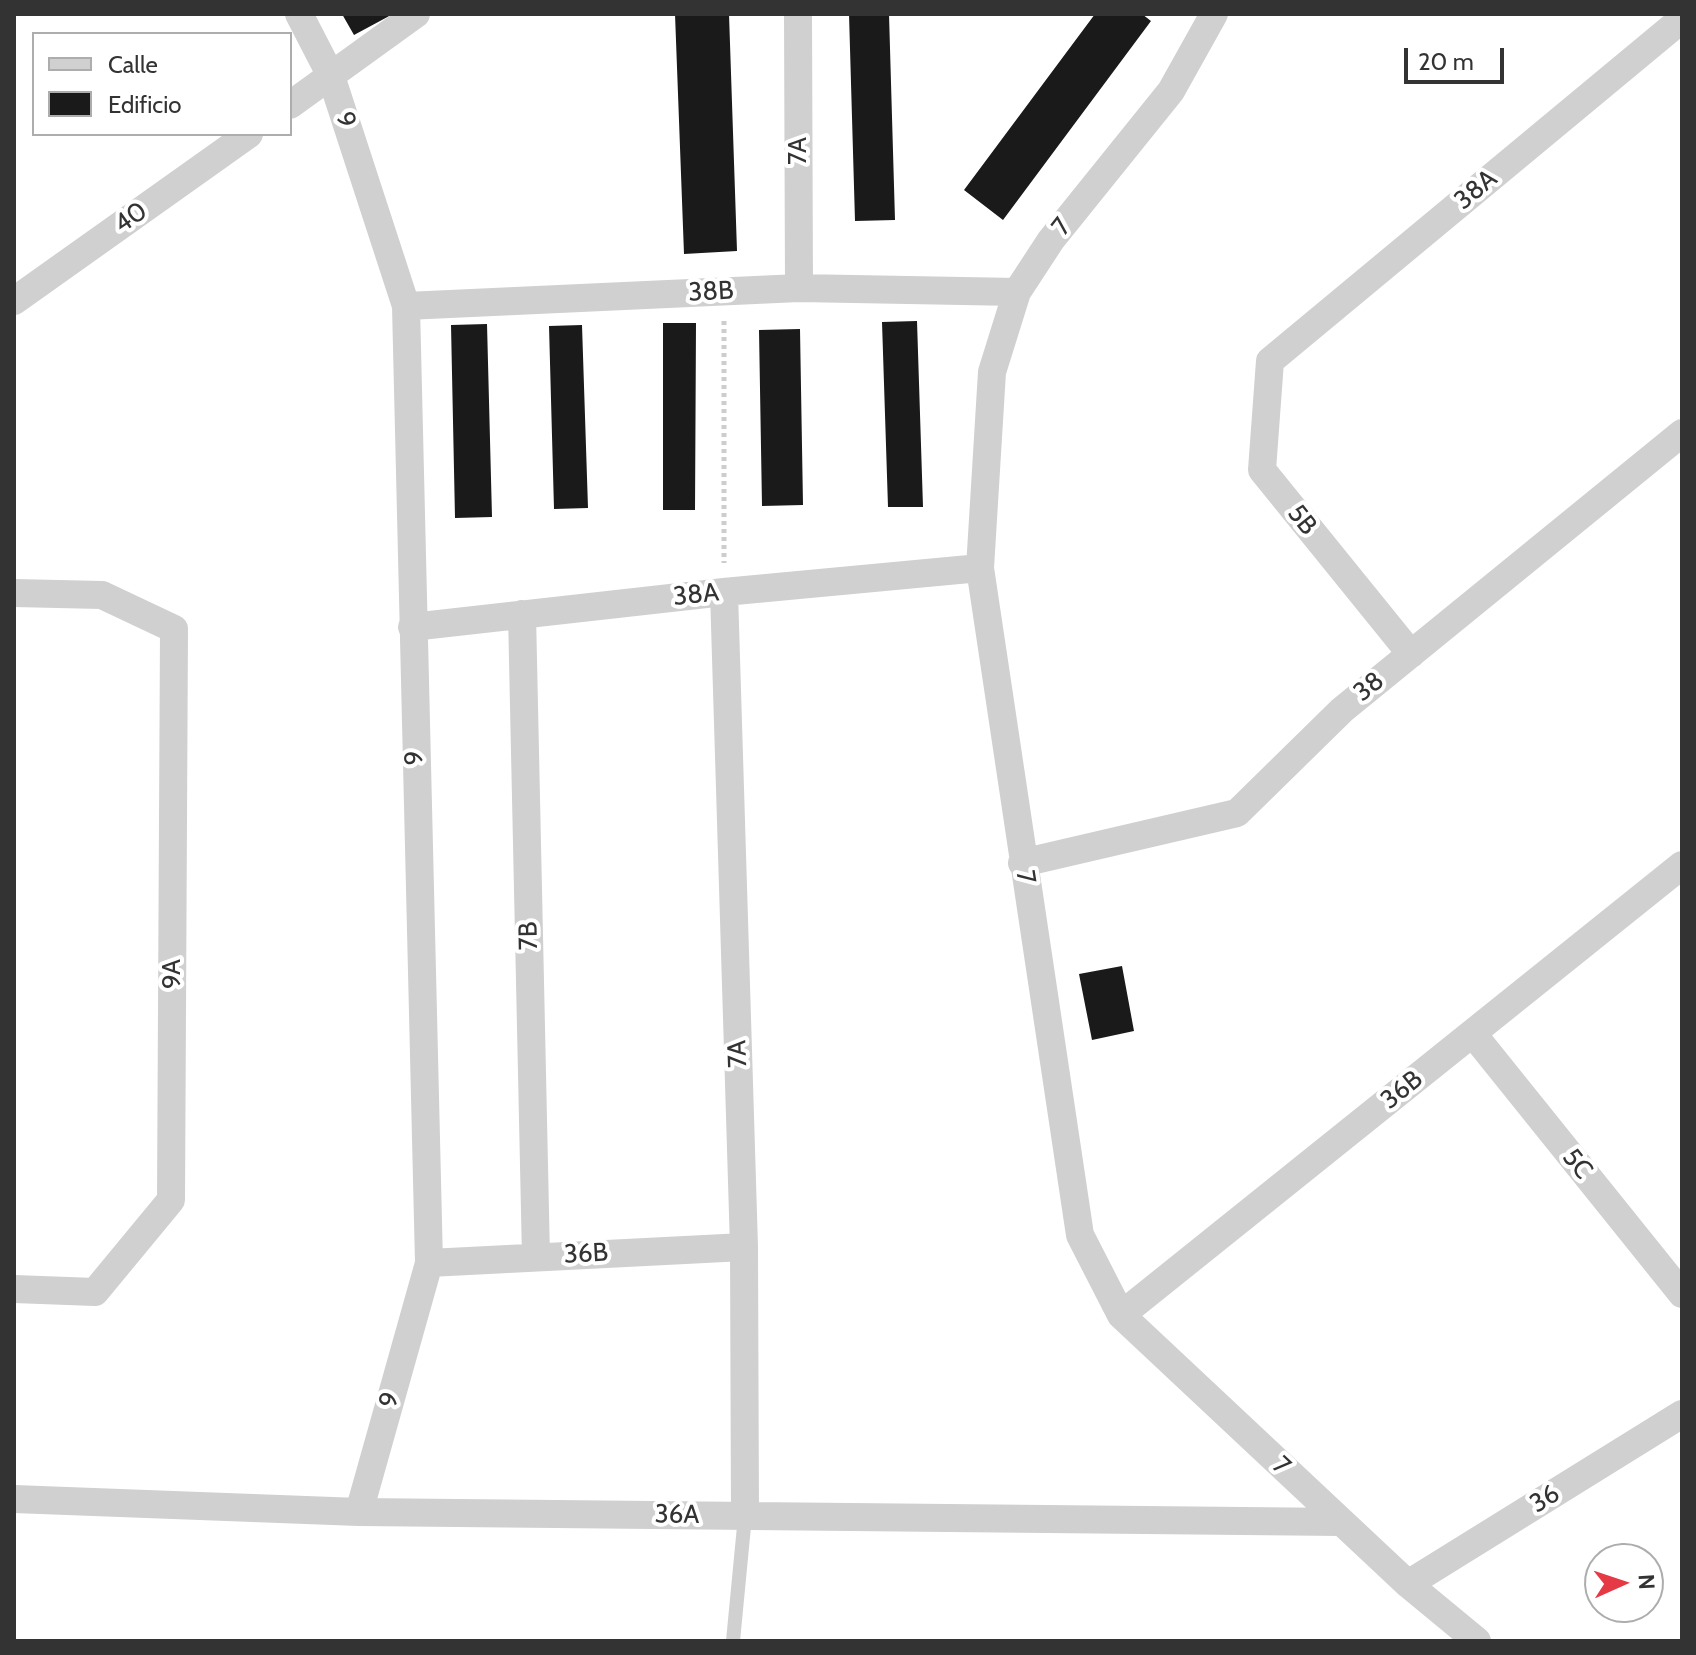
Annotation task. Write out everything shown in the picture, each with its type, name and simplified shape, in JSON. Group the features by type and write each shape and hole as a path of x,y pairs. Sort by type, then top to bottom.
{"street":[{"name":"9","path":"299,14 331,76 406,306 429,1263 359,1512"},
{"path":"292,104 416,14"},
{"name":"7A","path":"798,14 799,288"},
{"name":"7","path":"1214,14 1171,91 1051,240 1017,292 992,372 980,568 1080,1235 1121,1315 1408,1584 1477,1641"},
{"name":"38A","path":"1270,361 1682,19"},
{"name":"40","path":"14,301 246,136"},
{"name":"38B","path":"406,306 799,288 1017,292"},
{"name":"5B","path":"1270,361 1262,470 1411,654"},
{"name":"38","path":"1022,863 1237,813 1342,710 1682,433"},
{"name":"38A","path":"412,627 724,592 980,568"},
{"name":"7A","path":"724,592 744,1247 745,1516"},
{"name":"9A","path":"14,593 102,595 174,629 171,1200 95,1292 14,1289"},
{"name":"7B","path":"522,614 536,1257"},
{"name":"36B","path":"1121,1315 1682,865"},
{"name":"5C","path":"1473,1034 1682,1294"},
{"name":"36B","path":"429,1263 744,1247"},
{"name":"36","path":"1408,1584 1682,1414"},
{"name":"36A","path":"14,1499 359,1512 1341,1522"}],"lane":[{"path":"733,1641 737,1625 745,1516"}],"path":[{"path":"723,292 724,592"}],"building":[{"path":"342,14 393,14 354,35"},
{"path":"675,14 729,14 737,251 684,254"},
{"path":"849,14 889,14 895,220 855,221"},
{"path":"1095,14 1142,14 1151,21 1003,220 964,190"},
{"path":"917,321 923,507 888,507 882,322"},
{"path":"663,323 696,323 695,510 663,510"},
{"path":"487,324 492,517 455,518 451,325"},
{"path":"582,325 588,508 554,509 549,326"},
{"path":"800,329 803,505 762,506 759,330"},
{"path":"1122,966 1134,1031 1092,1040 1079,974"}]}
